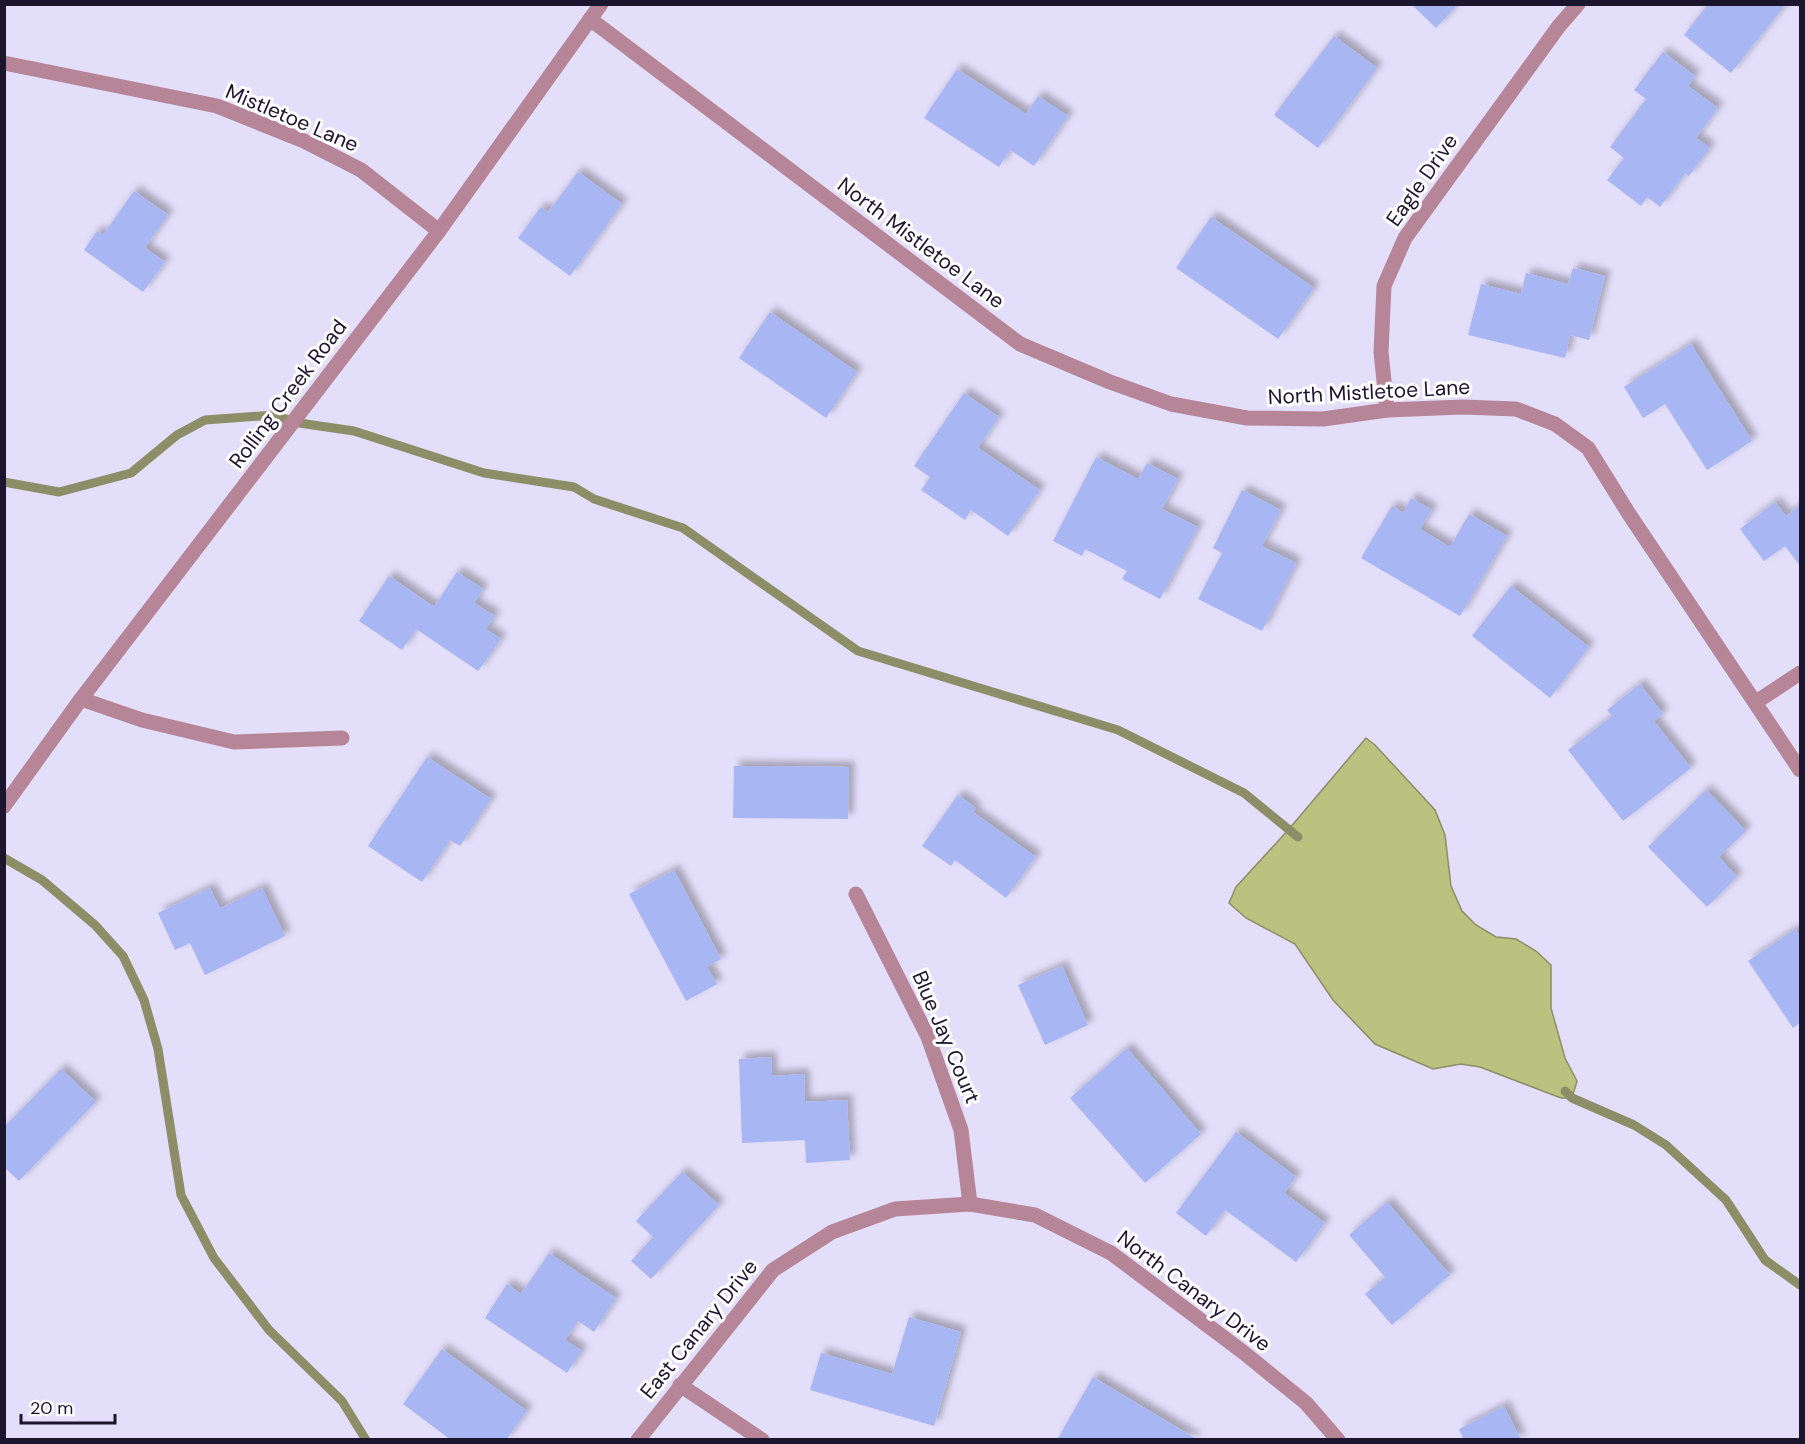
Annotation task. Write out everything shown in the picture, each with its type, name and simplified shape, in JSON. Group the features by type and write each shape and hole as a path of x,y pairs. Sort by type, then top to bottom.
{"street":[{"name":"Rolling Creek Road","path":"4,806 81,699 438,231 601,4"},
{"name":"Eagle Drive","path":"1387,410 1381,352 1384,286 1405,238 1559,26 1578,4"},
{"name":"North Mistletoe Lane","path":"590,19 1020,344 1110,382 1171,404 1247,418 1323,419 1387,410 1463,407 1516,409 1555,424 1588,448 1629,514 1800,770"},
{"name":"Mistletoe Lane","path":"4,63 217,106 304,141 361,170 438,231"},
{"path":"1756,702 1800,673"},
{"path":"81,699 142,720 234,742 342,738"},
{"name":"Blue Jay Court","path":"856,894 928,1037 961,1130 970,1204"},
{"name":"East Canary Drive","path":"638,1440 773,1270 832,1232 895,1209 970,1204"},
{"name":"North Canary Drive","path":"970,1204 1035,1215 1111,1253 1306,1403 1338,1440"},
{"path":"680,1385 762,1440"}],"shaded area":[{"path":"1366,738 1435,810 1445,835 1451,886 1462,911 1476,925 1496,937 1516,939 1536,951 1551,965 1551,1008 1565,1058 1577,1081 1572,1098 1561,1098 1480,1067 1461,1064 1433,1069 1375,1044 1333,1000 1295,944 1246,918 1229,903 1236,887 1289,829"}],"building":[{"path":"1411,4 1458,4 1436,28"},
{"path":"1708,4 1786,4 1731,73 1684,35"},
{"path":"1334,36 1377,68 1318,148 1274,115"},
{"path":"1663,52 1695,76 1688,86 1718,108 1696,138 1710,148 1689,176 1685,173 1660,207 1647,197 1641,206 1607,180 1624,158 1610,147 1646,99 1634,90"},
{"path":"957,69 1026,114 1038,96 1068,116 1034,166 1010,150 999,167 924,118"},
{"path":"578,172 622,204 570,276 518,238 541,207 548,212"},
{"path":"134,191 168,215 145,248 165,262 143,292 84,250 97,231 103,235"},
{"path":"1211,217 1314,288 1278,339 1176,268"},
{"path":"1573,268 1605,276 1589,340 1570,335 1565,358 1468,335 1481,284 1521,294 1526,273 1568,284"},
{"path":"770,312 857,372 826,418 739,358"},
{"path":"1691,344 1752,441 1707,470 1665,404 1643,418 1624,387"},
{"path":"964,393 999,417 978,448 1040,490 1008,536 971,510 965,520 921,490 930,477 914,466"},
{"path":"1096,457 1138,479 1147,463 1178,479 1162,509 1198,527 1160,599 1122,579 1127,571 1085,549 1082,556 1053,541"},
{"path":"1242,490 1281,510 1262,546 1296,563 1262,631 1198,599 1222,553 1213,548"},
{"path":"1411,498 1432,510 1420,529 1450,547 1469,514 1507,536 1460,616 1361,558 1392,506 1403,513"},
{"path":"1775,502 1786,516 1800,505 1800,566 1785,546 1764,561 1740,529"},
{"path":"457,572 483,589 474,603 495,616 486,629 501,639 478,671 416,629 402,650 359,621 389,576 434,607"},
{"path":"1511,586 1589,647 1550,698 1472,636"},
{"path":"1640,684 1663,714 1654,721 1691,768 1623,821 1568,750 1612,716 1607,710"},
{"path":"427,757 491,799 460,846 450,840 422,882 368,846"},
{"path":"734,766 849,767 848,819 733,818"},
{"path":"1706,790 1746,831 1719,857 1737,877 1707,907 1648,847"},
{"path":"958,795 976,808 973,812 1036,857 1006,898 955,860 951,866 922,846"},
{"path":"674,870 721,959 707,967 717,984 686,1001 629,894"},
{"path":"210,888 220,908 262,888 285,936 205,975 190,943 175,950 158,913"},
{"path":"1795,929 1800,937 1800,1023 1793,1028 1748,961"},
{"path":"1062,966 1088,1025 1045,1045 1018,985"},
{"path":"1127,1048 1201,1134 1145,1183 1070,1098"},
{"path":"771,1057 772,1076 804,1074 805,1102 847,1100 850,1160 806,1163 805,1140 742,1143 739,1059"},
{"path":"61,1069 96,1102 19,1181 4,1167 4,1127"},
{"path":"1236,1132 1296,1177 1284,1193 1325,1223 1296,1262 1225,1210 1206,1236 1176,1213"},
{"path":"682,1172 719,1205 651,1279 631,1261 653,1237 636,1221"},
{"path":"1387,1202 1450,1275 1392,1325 1365,1294 1385,1277 1349,1235"},
{"path":"549,1253 616,1298 594,1332 578,1321 565,1340 582,1351 567,1373 485,1318 507,1284 521,1294"},
{"path":"909,1317 961,1332 934,1426 810,1390 821,1353 892,1374"},
{"path":"442,1349 527,1411 506,1440 451,1440 403,1404"},
{"path":"1093,1377 1198,1440 1057,1440"},
{"path":"1504,1406 1521,1440 1464,1440 1459,1429"}],"waterway":[{"path":"4,482 59,492 131,473 177,435 205,420 273,415 299,423 354,431 484,473 574,487 594,499 683,528 858,651 1118,730 1244,793 1298,837"},
{"path":"4,858 42,880 95,925 123,956 144,1000 158,1049 181,1195 214,1258 269,1330 342,1401 366,1440"},
{"path":"1565,1091 1572,1098 1634,1125 1666,1145 1726,1200 1765,1260 1800,1285"}]}
